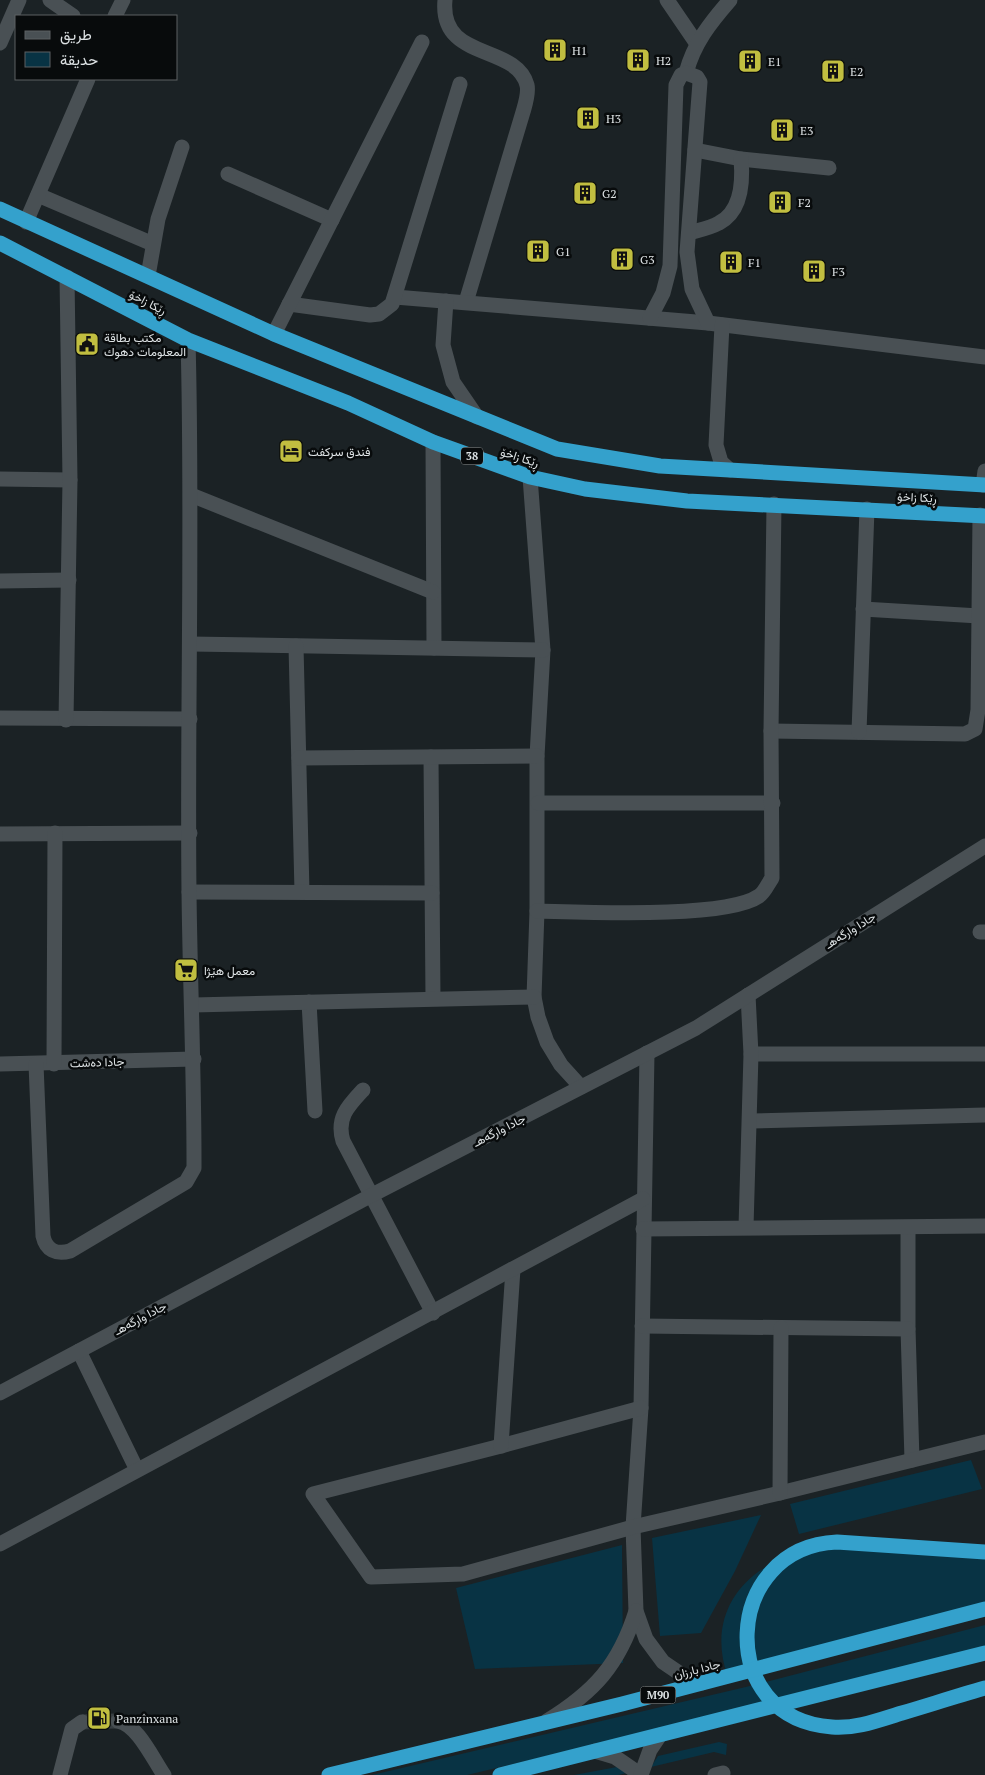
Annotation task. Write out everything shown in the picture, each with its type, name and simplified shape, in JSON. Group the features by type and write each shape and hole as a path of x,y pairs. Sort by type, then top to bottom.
{"highway":[{"name":"ڕێکا زاخۆ","path":"0,209 274,334 557,449 660,466 696,469 984,480"},
{"name":"ڕێکا زاخۆ","path":"0,243 188,340 348,404 433,442 530,477 585,489 677,500 983,516"},
{"path":"985,1552 837,1542 825,1542 801,1549 773,1569 759,1588 749,1612 747,1650 753,1671 763,1690 789,1714 812,1724 832,1728 871,1723 985,1688"},
{"name":"جادا بارزان","path":"328,1775 539,1725 985,1609"},
{"path":"500,1775 985,1653"}],"street":[{"path":"0,43 19,0"},
{"path":"50,0 72,15"},
{"path":"116,15 123,0"},
{"path":"445,0 444,13 449,30 459,39 509,64 522,75 528,87 523,112 466,302"},
{"path":"667,0 697,44"},
{"path":"650,318 663,293 670,266 676,85 681,75 686,73 697,44 711,22 730,0"},
{"path":"274,334 422,42"},
{"path":"686,73 697,77 700,82 687,252 689,277 697,301 715,324 716,445 718,457 730,470"},
{"path":"26,222 88,80"},
{"path":"289,304 370,315 386,310 395,297 460,84"},
{"path":"148,276 153,244 165,195 182,147"},
{"path":"695,150 741,159 829,168"},
{"path":"689,233 719,223 734,213 743,179 741,159"},
{"path":"228,174 332,220"},
{"path":"38,195 153,244"},
{"path":"66,720 70,480 67,277"},
{"path":"395,297 715,324 985,357"},
{"path":"446,301 442,345 453,382 476,417"},
{"path":"36,1064 42,1236 48,1249 62,1253 180,1187 191,1176 194,1160 194,1059 189,892 191,495 188,340"},
{"path":"433,442 434,648"},
{"path":"696,469 706,461 716,445"},
{"path":"530,477 543,650 537,756 537,911 534,997 538,1017 547,1042 561,1065 581,1087"},
{"path":"0,479 70,480"},
{"path":"191,495 433,592"},
{"path":"537,911 622,912 722,909 761,896 772,878 773,803 771,731 774,504"},
{"path":"859,732 867,509"},
{"path":"771,731 965,734 980,728 978,710 979,616 983,516"},
{"path":"0,581 69,580"},
{"path":"863,609 979,616"},
{"path":"190,644 543,650"},
{"path":"296,646 302,892"},
{"path":"0,718 66,720 190,719"},
{"path":"298,758 537,756"},
{"path":"431,757 433,998"},
{"path":"538,803 773,803"},
{"path":"54,1064 55,833"},
{"path":"0,834 190,833"},
{"name":"جادا وارگه‌هـ","path":"0,1393 372,1195 696,1028 985,846"},
{"path":"189,892 432,892"},
{"path":"746,1227 751,1054 748,995"},
{"path":"193,1005 534,997"},
{"path":"309,1002 315,1111"},
{"path":"647,1053 641,1408 633,1527 636,1611 646,1639 663,1662 688,1679 702,1683"},
{"path":"751,1054 985,1054"},
{"name":"جادا دەشت","path":"0,1064 194,1059"},
{"path":"363,1090 345,1110 342,1118 341,1133 433,1312"},
{"path":"750,1121 985,1114"},
{"path":"0,1544 644,1199"},
{"path":"643,1229 985,1226"},
{"path":"908,1228 908,1329 912,1460"},
{"path":"500,1446 513,1269"},
{"path":"642,1326 908,1329"},
{"path":"780,1494 782,1328"},
{"path":"79,1351 137,1470"},
{"path":"641,1408 313,1494 371,1577 463,1574 633,1527 780,1494 985,1442"},
{"path":"539,1725 583,1697 607,1672 624,1644 636,1611"},
{"path":"118,1721 133,1729 164,1775"},
{"path":"60,1775 70,1733 75,1726 82,1722"},
{"path":"596,1751 615,1757 641,1775 650,1750 660,1735"}],"green space":[{"path":"971,1460 982,1489 799,1534 790,1504"},
{"path":"761,1515 735,1571 701,1633 660,1636 652,1538"},
{"path":"622,1545 623,1663 475,1669 456,1588"},
{"path":"849,1547 985,1551 985,1609 728,1677 721,1640 724,1622 729,1606 749,1579 781,1559 805,1553"},
{"path":"985,1625 985,1646 731,1712 467,1775 372,1775 750,1686"},
{"path":"719,1742 727,1744 726,1755 714,1752 651,1767 658,1756"},
{"path":"617,1767 635,1771 618,1775 574,1775"}],"tunnel":[{"path":"82,1722 118,1721"}],"place":[{"name":"H1","path":"555,50"},
{"name":"H2","path":"638,60"},
{"name":"E1","path":"750,61"},
{"name":"E2","path":"833,71"},
{"name":"H3","path":"588,118"},
{"name":"E3","path":"782,130"},
{"name":"G2","path":"585,193"},
{"name":"F2","path":"780,202"},
{"name":"G1","path":"538,251"},
{"name":"G3","path":"622,259"},
{"name":"F1","path":"731,262"},
{"name":"F3","path":"814,271"},
{"name":"مكتب بطاقة المعلومات دهوك","path":"87,344"},
{"name":"فندق سركفت","path":"291,451"},
{"name":"معمل ھێژا","path":"186,970"},
{"name":"Panzînxana","path":"99,1718"}]}
